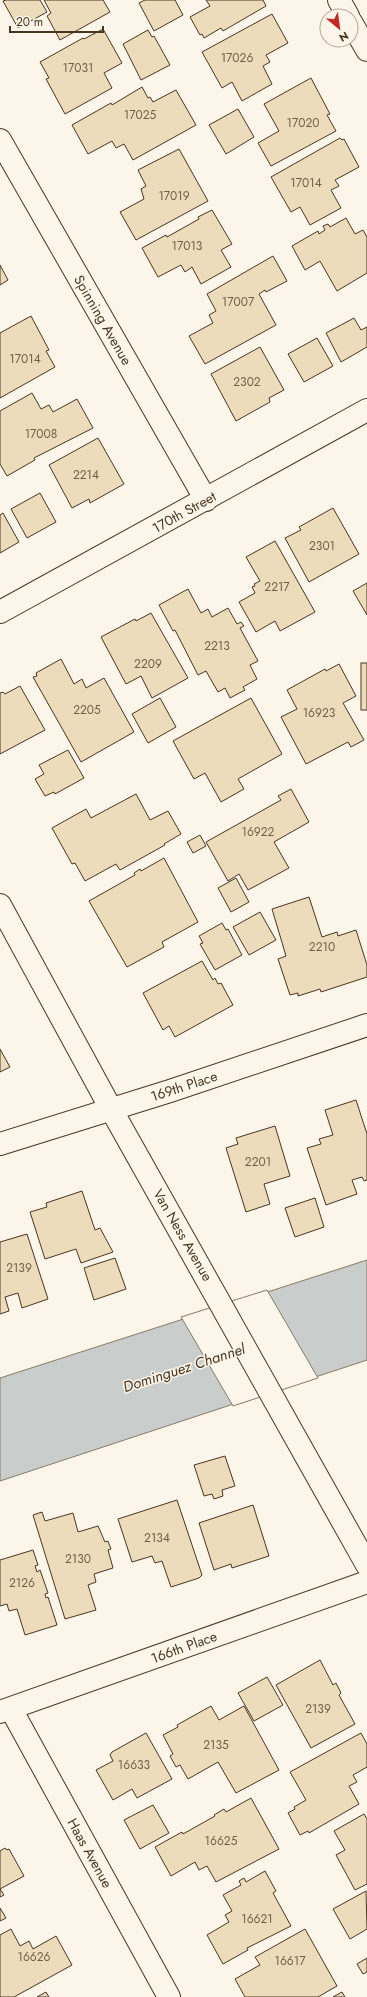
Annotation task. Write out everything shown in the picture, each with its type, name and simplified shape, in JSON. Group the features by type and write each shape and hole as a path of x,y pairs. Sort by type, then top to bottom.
{"street":[{"path":"359,36 367,50"},
{"name":"Spinning Avenue","path":"0,140 206,500"},
{"name":"170th Street","path":"0,612 206,500 367,410"},
{"name":"Van Ness Avenue","path":"0,905 111,1109 220,1300 367,1565"},
{"name":"169th Place","path":"0,1144 367,1025"},
{"name":"166th Place","path":"5,1710 367,1582"},
{"name":"Haas Avenue","path":"5,1710 168,1997"}],"water":[{"name":"Dominguez Channel","path":"367,1260 367,1360 0,1481 0,1378"}],"pier":[{"path":"267,1290 318,1378 233,1406 181,1317"}],"building":[{"path":"40,0 47,12 18,28 3,1"},
{"path":"44,0 103,0 110,12 60,40 47,16 51,13"},
{"path":"145,0 175,0 183,15 154,31 139,3"},
{"path":"206,0 263,0 266,6 223,31 221,28 204,38 202,34 200,35 190,17 210,6"},
{"path":"272,14 288,43 266,55 270,62 263,66 272,84 242,101 232,82 222,88 202,52"},
{"path":"103,29 122,63 104,73 112,88 65,114 46,79 49,78 40,62 83,38 84,39"},
{"path":"148,30 152,37 154,36 170,65 141,80 123,44"},
{"path":"311,78 330,114 327,115 336,131 271,166 258,143 279,131 264,104"},
{"path":"142,87 148,98 150,97 153,102 176,90 196,125 133,160 124,144 116,148 112,141 88,154 72,125 111,103 112,105"},
{"path":"238,109 254,137 226,154 209,125"},
{"path":"340,138 342,140 344,139 359,167 335,180 339,186 331,190 341,208 310,225 300,207 291,212 271,177"},
{"path":"179,149 208,201 136,240 120,212 144,199 141,189 146,186 138,170"},
{"path":"212,210 232,244 221,250 231,267 201,284 192,267 185,272 181,265 158,277 142,248 166,235 167,237 199,219 198,217"},
{"path":"346,218 355,234 363,230 367,237 367,273 337,291 320,261 305,270 292,246 318,231 319,234 325,230 323,226 328,224 330,227"},
{"path":"273,256 287,281 259,294 276,325 205,364 189,336 213,323 209,315 216,311 207,294"},
{"path":"0,265 8,280 0,285"},
{"path":"31,316 49,350 46,351 55,367 0,398 0,333"},
{"path":"354,318 361,330 367,327 367,347 341,362 326,333"},
{"path":"317,338 333,366 304,382 288,354"},
{"path":"260,347 284,390 269,398 270,402 236,421 211,374"},
{"path":"32,393 41,409 49,405 53,412 77,399 93,428 34,458 35,460 7,476 0,464 0,411"},
{"path":"98,438 124,484 90,503 89,499 72,508 49,465"},
{"path":"40,493 56,522 27,538 11,509"},
{"path":"333,508 359,554 309,582 285,538 301,530 299,527"},
{"path":"3,513 19,542 0,553 0,515"},
{"path":"275,541 315,612 280,631 275,621 256,632 239,602 255,593 252,587 260,581 246,557"},
{"path":"367,583 367,615 353,591"},
{"path":"188,589 201,613 208,609 212,617 228,608 237,624 241,622 244,626 240,628 258,661 250,665 257,679 243,687 245,690 230,698 225,688 218,692 206,671 198,675 175,630 173,631 159,605"},
{"path":"151,613 188,678 152,698 141,676 126,684 101,637 135,619 136,621"},
{"path":"61,659 74,684 82,679 86,688 104,678 134,732 81,762 33,677 37,676 36,673"},
{"path":"361,663 367,663 367,710 361,710"},
{"path":"339,664 356,696 343,703 364,740 351,747 348,742 306,764 281,717 297,709 287,690 325,669 326,671"},
{"path":"20,686 45,730 0,754 0,693 3,692 5,694"},
{"path":"160,698 176,727 148,743 132,714"},
{"path":"251,698 282,754 238,779 244,789 221,802 205,773 194,779 173,741"},
{"path":"68,750 84,778 55,794 54,792 45,796 35,779 44,774 39,765"},
{"path":"291,789 309,822 274,842 289,868 248,890 239,874 228,881 206,842 281,800 278,796"},
{"path":"136,794 150,820 168,811 181,834 164,844 165,845 120,870 116,864 85,881 75,863 72,864 52,828 86,809 91,818"},
{"path":"200,835 206,846 193,853 187,842"},
{"path":"164,858 198,922 162,942 164,947 127,967 89,901 135,875 134,873 140,869 141,871"},
{"path":"236,878 249,902 231,912 218,888"},
{"path":"309,897 322,937 337,932 338,936 356,930 367,965 367,977 321,992 320,989 298,996 298,993 290,995 278,959 286,956 272,909"},
{"path":"260,912 276,940 249,955 233,927"},
{"path":"222,923 226,930 228,929 242,955 215,970 200,944 203,943 199,936"},
{"path":"202,961 213,980 215,978 218,984 221,983 233,1005 175,1037 169,1026 163,1030 143,993"},
{"path":"0,1049 10,1067 0,1072"},
{"path":"356,1100 367,1134 367,1180 364,1181 362,1177 352,1180 357,1194 326,1205 307,1148 321,1144 319,1139 333,1135 325,1110"},
{"path":"275,1126 290,1176 264,1184 270,1204 246,1212 226,1148 238,1144 236,1138"},
{"path":"82,1191 95,1230 100,1228 113,1252 81,1263 76,1249 45,1259 30,1212 47,1207 46,1203"},
{"path":"315,1198 324,1227 295,1237 285,1208"},
{"path":"27,1234 48,1299 22,1308 18,1293 5,1297 9,1311 0,1314 0,1242"},
{"path":"115,1258 126,1289 94,1300 84,1268"},
{"path":"225,1456 235,1486 222,1490 223,1496 214,1499 212,1494 204,1496 194,1465"},
{"path":"177,1500 202,1575 199,1578 171,1587 162,1561 155,1563 152,1556 132,1562 118,1519"},
{"path":"253,1505 269,1556 232,1568 231,1564 214,1570 199,1523"},
{"path":"42,1512 45,1521 73,1513 78,1532 98,1526 105,1542 108,1541 111,1549 108,1550 113,1568 94,1574 96,1582 88,1585 96,1610 65,1619 33,1515"},
{"path":"33,1550 38,1565 35,1566 37,1572 40,1570 48,1593 45,1594 46,1598 48,1597 57,1625 25,1635 17,1609 9,1611 7,1604 0,1606 0,1560"},
{"path":"320,1660 333,1685 336,1683 341,1693 339,1695 355,1724 311,1748 276,1685"},
{"path":"267,1677 283,1705 254,1721 238,1693"},
{"path":"211,1706 219,1720 244,1706 279,1770 236,1793 218,1762 188,1779 180,1765 176,1767 170,1756 173,1754 163,1735 178,1727 177,1725"},
{"path":"146,1733 172,1779 137,1798 132,1789 113,1800 96,1770 113,1761 110,1755 112,1752"},
{"path":"361,1733 367,1744 367,1767 353,1775 357,1782 349,1786 359,1804 309,1833 308,1831 300,1835 288,1813 295,1809 294,1807 306,1800 290,1772"},
{"path":"251,1798 279,1849 216,1882 207,1866 199,1870 195,1862 171,1876 155,1847 182,1832 183,1834 215,1816 214,1815 224,1809 226,1812"},
{"path":"153,1805 169,1833 140,1849 124,1820"},
{"path":"364,1814 367,1819 367,1884 355,1890 336,1855 345,1850 334,1831"},
{"path":"5,1848 7,1850 9,1849 24,1876 0,1889 0,1851"},
{"path":"265,1871 276,1891 273,1893 291,1926 247,1948 248,1950 223,1964 207,1935 229,1922 225,1915 232,1911 223,1895 241,1885 239,1881 244,1878 246,1882"},
{"path":"0,1889 4,1895 0,1897"},
{"path":"366,1891 367,1929 350,1939 333,1909"},
{"path":"0,1908 6,1918 0,1921"},
{"path":"11,1929 20,1946 29,1941 33,1949 56,1936 72,1965 14,1997 0,1997 0,1935"},
{"path":"305,1929 337,1986 318,1997 245,1997 235,1979 260,1965 255,1957"},
{"path":"367,1958 367,1972 363,1974 357,1964"},
{"path":"46,1992 49,1997 37,1997"},
{"path":"342,1992 345,1997 333,1997"}]}
